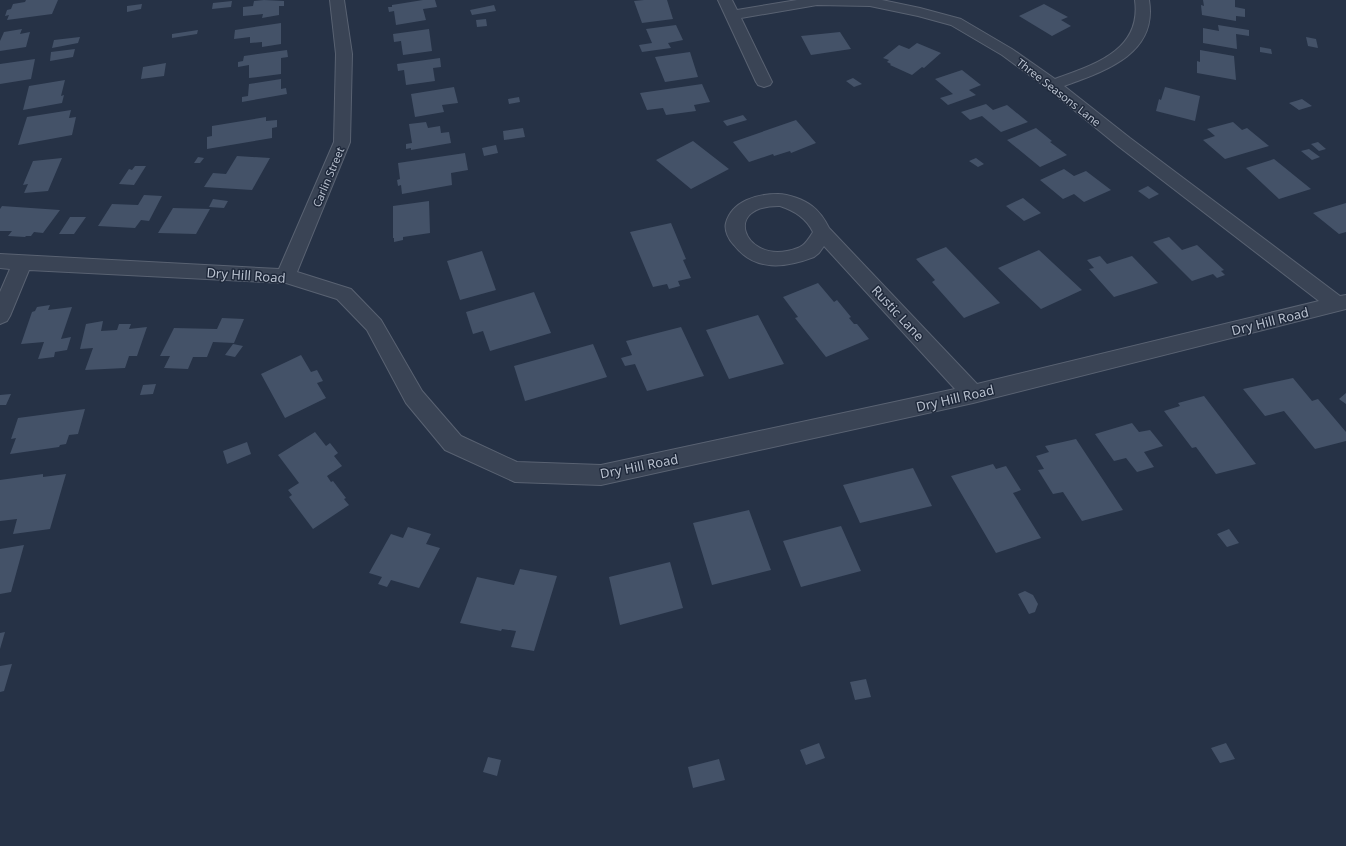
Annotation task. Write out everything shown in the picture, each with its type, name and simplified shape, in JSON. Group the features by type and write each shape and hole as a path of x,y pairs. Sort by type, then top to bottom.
{"street":[{"name":"Carlin Street","path":"286,276 342,142 344,54 337,0"},
{"path":"725,0 764,82"},
{"path":"1052,85 1097,69 1127,50 1140,32 1144,17 1142,0"},
{"name":"Three Seasons Lane","path":"733,16 817,1 870,2 920,12 956,22 1007,52 1052,85 1130,147 1342,303"},
{"name":"Rustic Lane","path":"822,232 973,394"},
{"name":"Dry Hill Road","path":"0,261 286,276 344,294 374,325 414,397 453,443 515,472 601,475 973,394 1342,303"},
{"path":"0,316 22,263"}],"building":[{"path":"26,0 58,0 52,14 7,20 9,15 5,16 7,10 11,9 13,4 25,2"},
{"path":"423,0 435,0 437,7 423,9 426,20 396,25 394,11 389,12 388,7"},
{"path":"667,0 673,19 642,23 634,1"},
{"path":"1203,0 1235,0 1235,7 1245,9 1245,17 1236,16 1236,21 1202,15 1201,5 1204,6"},
{"path":"232,1 231,7 212,9 213,3"},
{"path":"254,1 284,1 284,6 279,6 279,15 262,18 263,14 243,16 243,7 253,6"},
{"path":"142,4 141,9 127,12 127,6"},
{"path":"1044,4 1068,17 1061,20 1071,26 1052,36 1019,16"},
{"path":"494,5 496,11 472,15 470,10"},
{"path":"486,19 487,26 477,27 476,20"},
{"path":"281,23 281,44 262,47 262,42 250,43 250,37 234,39 235,30"},
{"path":"676,25 683,40 668,43 671,48 642,52 639,45 652,43 646,29"},
{"path":"1218,25 1249,30 1249,36 1236,34 1237,49 1203,43 1203,28 1219,31"},
{"path":"22,29 20,34 30,32 26,47 0,51 0,41 4,32"},
{"path":"429,29 432,51 403,55 401,41 394,42 393,34"},
{"path":"198,30 197,34 172,38 172,34"},
{"path":"840,32 851,49 811,55 801,36"},
{"path":"80,37 78,43 52,48 54,40"},
{"path":"1306,37 1316,39 1318,48 1308,46"},
{"path":"917,43 941,53 924,68 922,67 912,75 890,65 891,64 887,62 889,60 883,58 899,45 909,49"},
{"path":"1260,47 1271,49 1272,54 1260,52"},
{"path":"75,49 73,57 50,61 51,52"},
{"path":"287,50 288,57 281,58 281,74 249,78 249,65 238,67 238,62 243,61 244,56"},
{"path":"1200,50 1234,56 1236,80 1197,73 1197,61 1200,62"},
{"path":"690,52 698,77 665,82 655,57"},
{"path":"440,58 441,67 433,68 435,81 406,85 404,70 398,71 397,64"},
{"path":"35,59 31,79 0,84 0,64"},
{"path":"166,63 164,76 141,79 143,67"},
{"path":"962,70 981,85 969,90 976,95 948,105 940,98 953,94 935,79"},
{"path":"853,78 862,84 854,87 846,81"},
{"path":"281,79 281,89 286,88 287,94 242,102 242,97 248,96 249,84"},
{"path":"65,80 61,96 64,95 62,103 23,110 29,86"},
{"path":"702,84 710,102 694,105 696,111 666,115 663,108 647,110 640,93"},
{"path":"454,87 458,103 442,105 444,112 415,117 411,94"},
{"path":"1165,87 1200,96 1195,121 1156,111 1159,99 1161,100"},
{"path":"519,97 520,102 509,104 508,99"},
{"path":"1302,99 1312,106 1299,110 1289,103"},
{"path":"986,104 993,110 1007,105 1028,122 1001,132 982,116 970,120 961,112"},
{"path":"71,110 69,118 76,117 72,135 18,145 27,117"},
{"path":"743,115 747,120 727,126 723,121"},
{"path":"266,117 266,121 277,120 277,127 272,128 272,138 207,149 207,137 212,136 212,126"},
{"path":"796,120 816,143 791,153 790,151 774,156 773,154 749,162 733,142"},
{"path":"426,122 428,128 440,126 441,133 449,132 451,143 411,150 411,148 406,149 406,144 412,143 409,124"},
{"path":"1233,122 1242,130 1247,128 1269,146 1225,159 1203,140 1215,136 1207,129"},
{"path":"523,128 525,137 504,140 503,131"},
{"path":"1036,128 1052,141 1050,142 1067,155 1040,167 1007,140"},
{"path":"693,141 729,169 691,189 656,160"},
{"path":"1318,142 1326,149 1319,151 1311,144"},
{"path":"496,145 498,153 484,156 482,148"},
{"path":"1309,149 1320,157 1312,160 1301,151"},
{"path":"465,153 468,170 451,173 452,185 402,194 401,185 398,186 397,180 400,179 398,163"},
{"path":"237,156 270,158 252,190 204,187 213,173 226,174"},
{"path":"198,157 204,158 200,163 194,163"},
{"path":"62,158 48,191 24,193 28,184 23,185 33,161"},
{"path":"976,158 984,164 978,167 969,161"},
{"path":"1274,159 1311,189 1279,199 1246,168"},
{"path":"135,166 146,166 134,185 119,184 129,169 132,170"},
{"path":"1064,169 1074,176 1086,171 1111,190 1084,202 1074,194 1063,199 1040,180"},
{"path":"1148,186 1159,194 1149,199 1138,191"},
{"path":"144,195 162,196 149,221 141,220 135,228 98,226 112,204 138,205"},
{"path":"1023,198 1041,213 1024,221 1006,206"},
{"path":"213,199 228,201 224,208 209,207"},
{"path":"429,201 430,233 403,237 403,240 394,242 393,206"},
{"path":"1346,203 1346,232 1339,234 1313,213"},
{"path":"2,206 60,210 43,233 34,232 31,236 25,237 8,236 12,231 0,231 0,209"},
{"path":"173,208 210,209 196,234 158,233"},
{"path":"70,217 86,217 74,234 59,234"},
{"path":"671,223 686,259 683,260 691,278 678,281 680,286 669,289 667,284 653,287 630,232"},
{"path":"1169,237 1182,250 1197,245 1224,270 1221,271 1225,275 1217,278 1213,274 1192,281 1153,242"},
{"path":"946,247 1000,303 964,318 932,282 935,280 916,259"},
{"path":"1039,250 1082,290 1041,309 998,268"},
{"path":"482,251 496,290 460,300 447,261"},
{"path":"1100,256 1107,264 1132,256 1158,283 1114,297 1089,269 1094,268 1087,260"},
{"path":"818,283 834,302 837,300 851,317 849,318 854,324 857,324 869,339 826,357 795,318 798,317 783,297"},
{"path":"534,292 551,333 490,351 483,331 473,334 466,312"},
{"path":"50,305 48,310 72,307 61,339 71,337 67,350 55,352 54,357 38,359 44,342 21,344 32,312 35,311 37,307"},
{"path":"758,315 784,364 729,379 706,330"},
{"path":"222,318 244,319 234,343 213,342 207,357 193,357 188,369 164,368 170,356 160,356 174,328 217,329"},
{"path":"103,321 101,331 117,330 119,324 131,324 129,329 147,327 137,356 129,356 125,368 85,370 93,348 80,349 86,324"},
{"path":"681,327 704,376 647,391 635,364 625,366 621,358 632,355 626,341"},
{"path":"233,344 243,346 235,357 225,355"},
{"path":"593,344 607,377 525,401 514,366"},
{"path":"301,355 311,372 317,370 323,381 317,383 326,398 285,418 261,374"},
{"path":"1293,378 1312,401 1318,399 1346,432 1346,441 1315,449 1284,411 1265,416 1243,389"},
{"path":"156,384 153,394 140,395 143,385"},
{"path":"1346,393 1346,404 1339,399"},
{"path":"11,394 6,405 0,405 0,395"},
{"path":"1204,396 1256,464 1216,474 1196,447 1192,448 1164,411 1180,406 1178,403"},
{"path":"85,409 78,434 69,435 66,444 60,445 59,447 10,454 16,438 11,439 18,418"},
{"path":"1132,423 1139,432 1150,430 1163,446 1144,452 1154,467 1137,472 1126,458 1114,461 1095,434"},
{"path":"315,432 326,446 330,443 338,453 334,456 342,466 327,476 331,482 333,481 346,498 344,499 349,505 313,529 289,497 292,495 288,490 299,483 278,455"},
{"path":"1076,439 1123,510 1082,521 1063,492 1053,494 1038,470 1044,469 1036,456 1049,452 1045,446"},
{"path":"247,442 251,454 227,464 223,451"},
{"path":"993,464 996,469 1006,466 1021,490 1013,493 1041,538 996,553 951,476"},
{"path":"913,468 932,506 860,523 843,485"},
{"path":"43,474 43,477 66,474 50,529 13,534 17,519 0,521 0,480"},
{"path":"749,510 771,570 712,585 693,523"},
{"path":"841,526 861,571 801,587 783,541"},
{"path":"408,527 431,534 426,544 440,548 419,588 391,580 387,587 378,584 382,577 369,573 391,534 403,538"},
{"path":"1229,529 1239,543 1227,547 1217,534"},
{"path":"24,545 11,592 0,594 0,549"},
{"path":"670,562 683,608 620,625 609,577"},
{"path":"520,569 557,576 534,651 511,647 516,631 502,629 501,631 460,623 477,577 514,585"},
{"path":"1025,591 1033,595 1038,604 1035,612 1029,614 1018,594"},
{"path":"5,632 0,649 0,633"},
{"path":"12,664 4,691 0,692 0,666"},
{"path":"866,679 871,697 855,700 850,682"},
{"path":"819,743 825,758 806,765 800,750"},
{"path":"1226,743 1235,759 1220,763 1211,748"},
{"path":"488,757 501,760 497,776 483,772"},
{"path":"719,759 725,780 693,788 688,767"}]}
